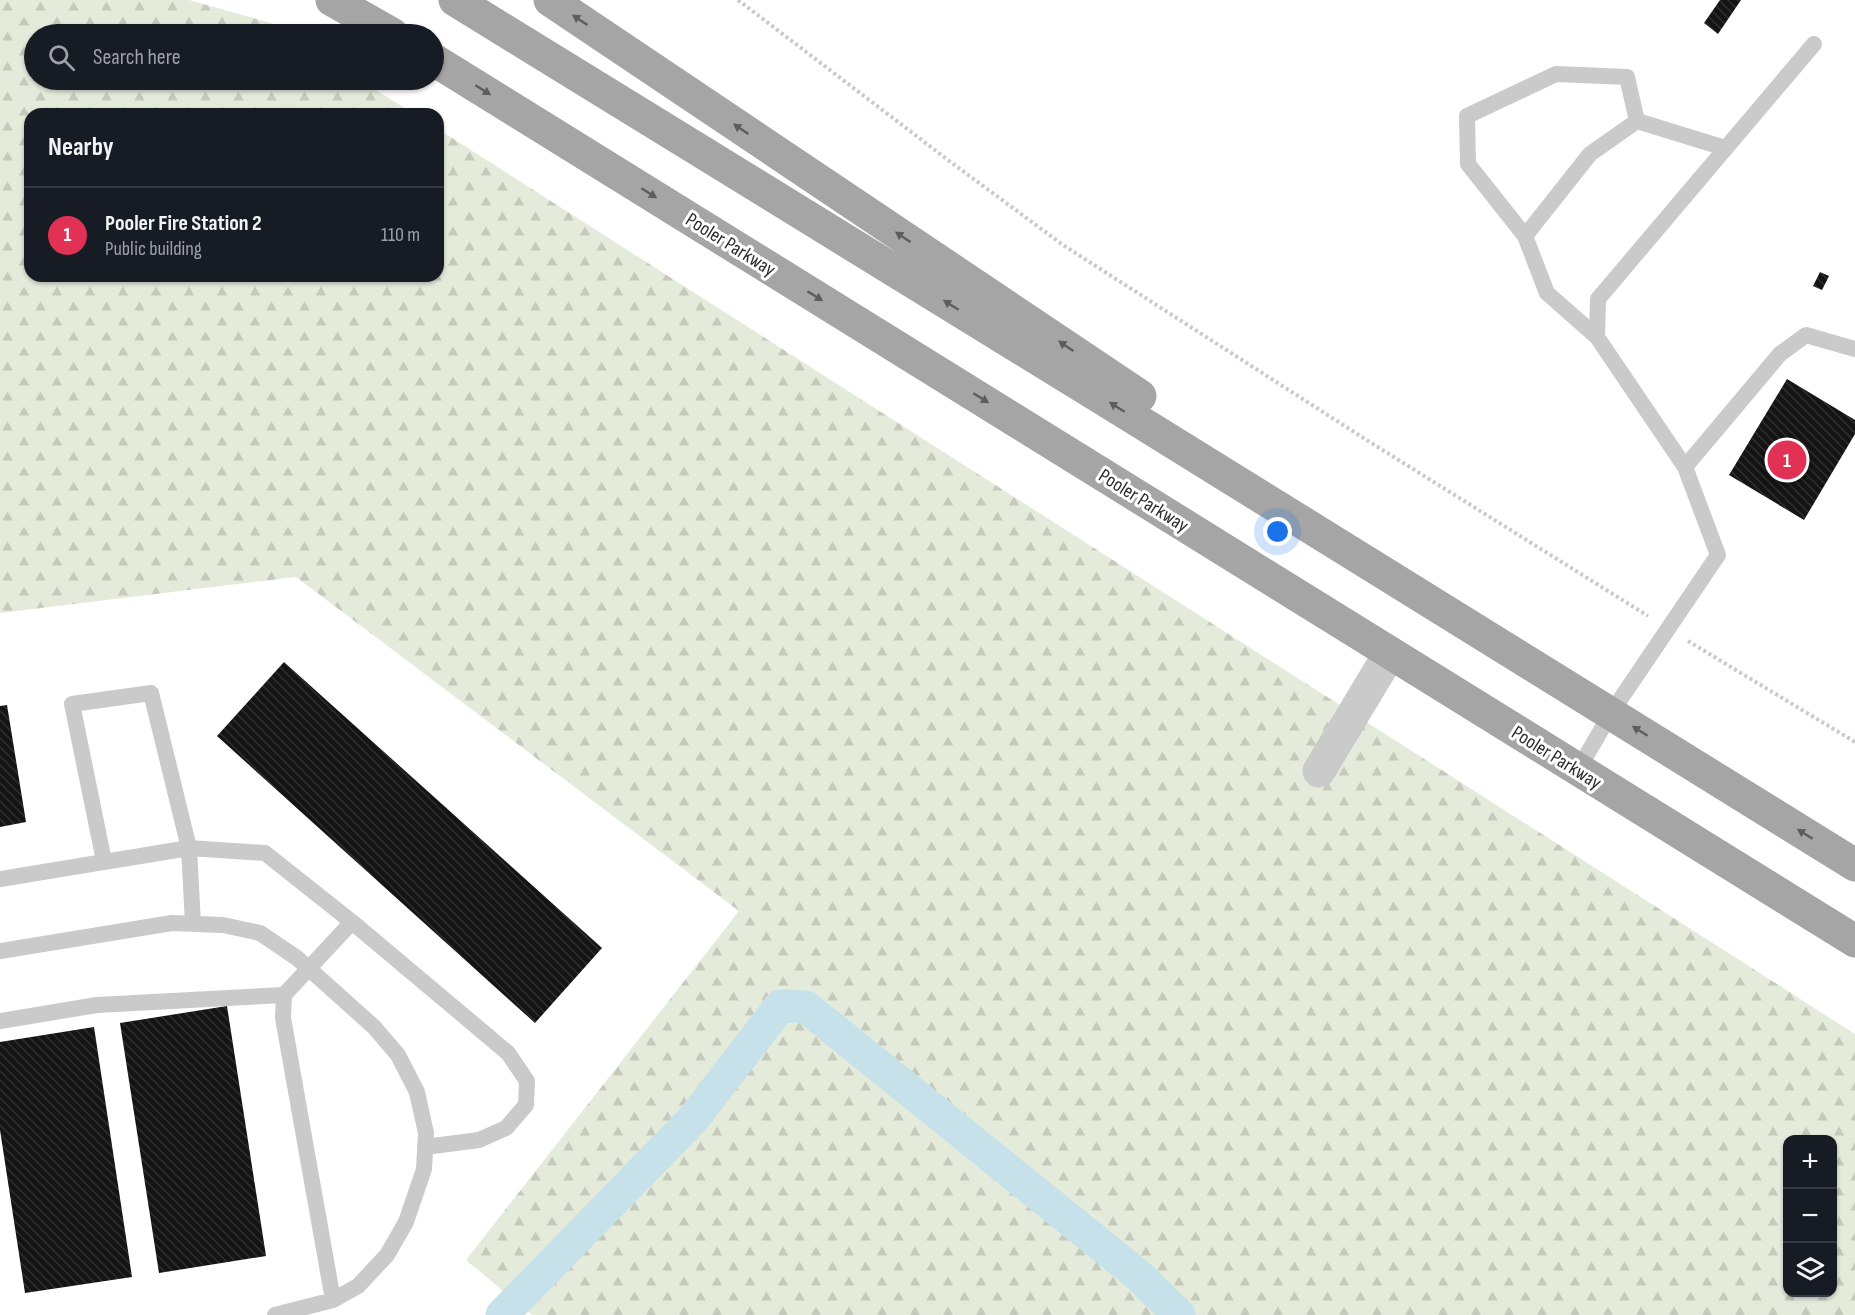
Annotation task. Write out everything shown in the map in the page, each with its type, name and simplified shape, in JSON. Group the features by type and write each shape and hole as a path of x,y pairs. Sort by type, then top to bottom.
{"main road":[{"path":"332,0 374,24"},
{"path":"455,0 1855,865"},
{"path":"550,0 1063,343 1512,652"},
{"name":"Pooler Parkway","path":"444,66 1855,941"}],"street":[{"path":"1319,771 1390,653"}],"lane":[{"path":"1597,336 1598,299 1814,44"},
{"path":"1578,770 1611,713 1718,555 1685,467 1597,336 1547,294 1525,236 1468,164 1467,116 1556,74 1627,77 1637,121"},
{"path":"1637,121 1725,148"},
{"path":"1525,236 1590,153 1637,121"},
{"path":"1685,467 1780,354 1806,335 1855,349"},
{"path":"104,861 72,704 151,693 189,848 193,924"},
{"path":"0,879 189,848 265,853 352,922 508,1053 527,1081 526,1105 506,1128 479,1140 425,1147"},
{"path":"333,1300 283,1018 284,995 352,922"},
{"path":"0,951 172,923 223,925 260,933 309,968 374,1026 398,1054 417,1092 426,1133 424,1169 406,1222 387,1256 358,1287 333,1300 275,1315"},
{"path":"0,1021 97,1005 284,995"}],"path":[{"path":"738,0 1063,245 1365,439 1648,616"},
{"path":"1690,642 1855,742"}],"green space":[{"path":"0,0 189,0 273,24 24,24 24,90 376,90 404,108 24,108 24,282 444,282 444,133 1855,1034 1855,1315 532,1315 466,1260 739,911 296,577 0,613"}],"building":[{"path":"1720,0 1741,0 1718,34 1704,23"},
{"path":"1820,272 1829,276 1822,290 1813,286"},
{"path":"1787,379 1855,420 1855,434 1804,520 1729,475"},
{"path":"284,662 602,948 535,1023 217,736"},
{"path":"7,705 26,822 0,827 0,706"},
{"path":"227,1006 266,1256 159,1273 120,1023"},
{"path":"94,1027 132,1277 25,1293 0,1130 0,1042"}],"waterway":[{"path":"502,1315 694,1118 780,1006 806,1007 1137,1274 1179,1315"}],"place":[{"name":"Pooler Fire Station 2","path":"1787,460"}]}
